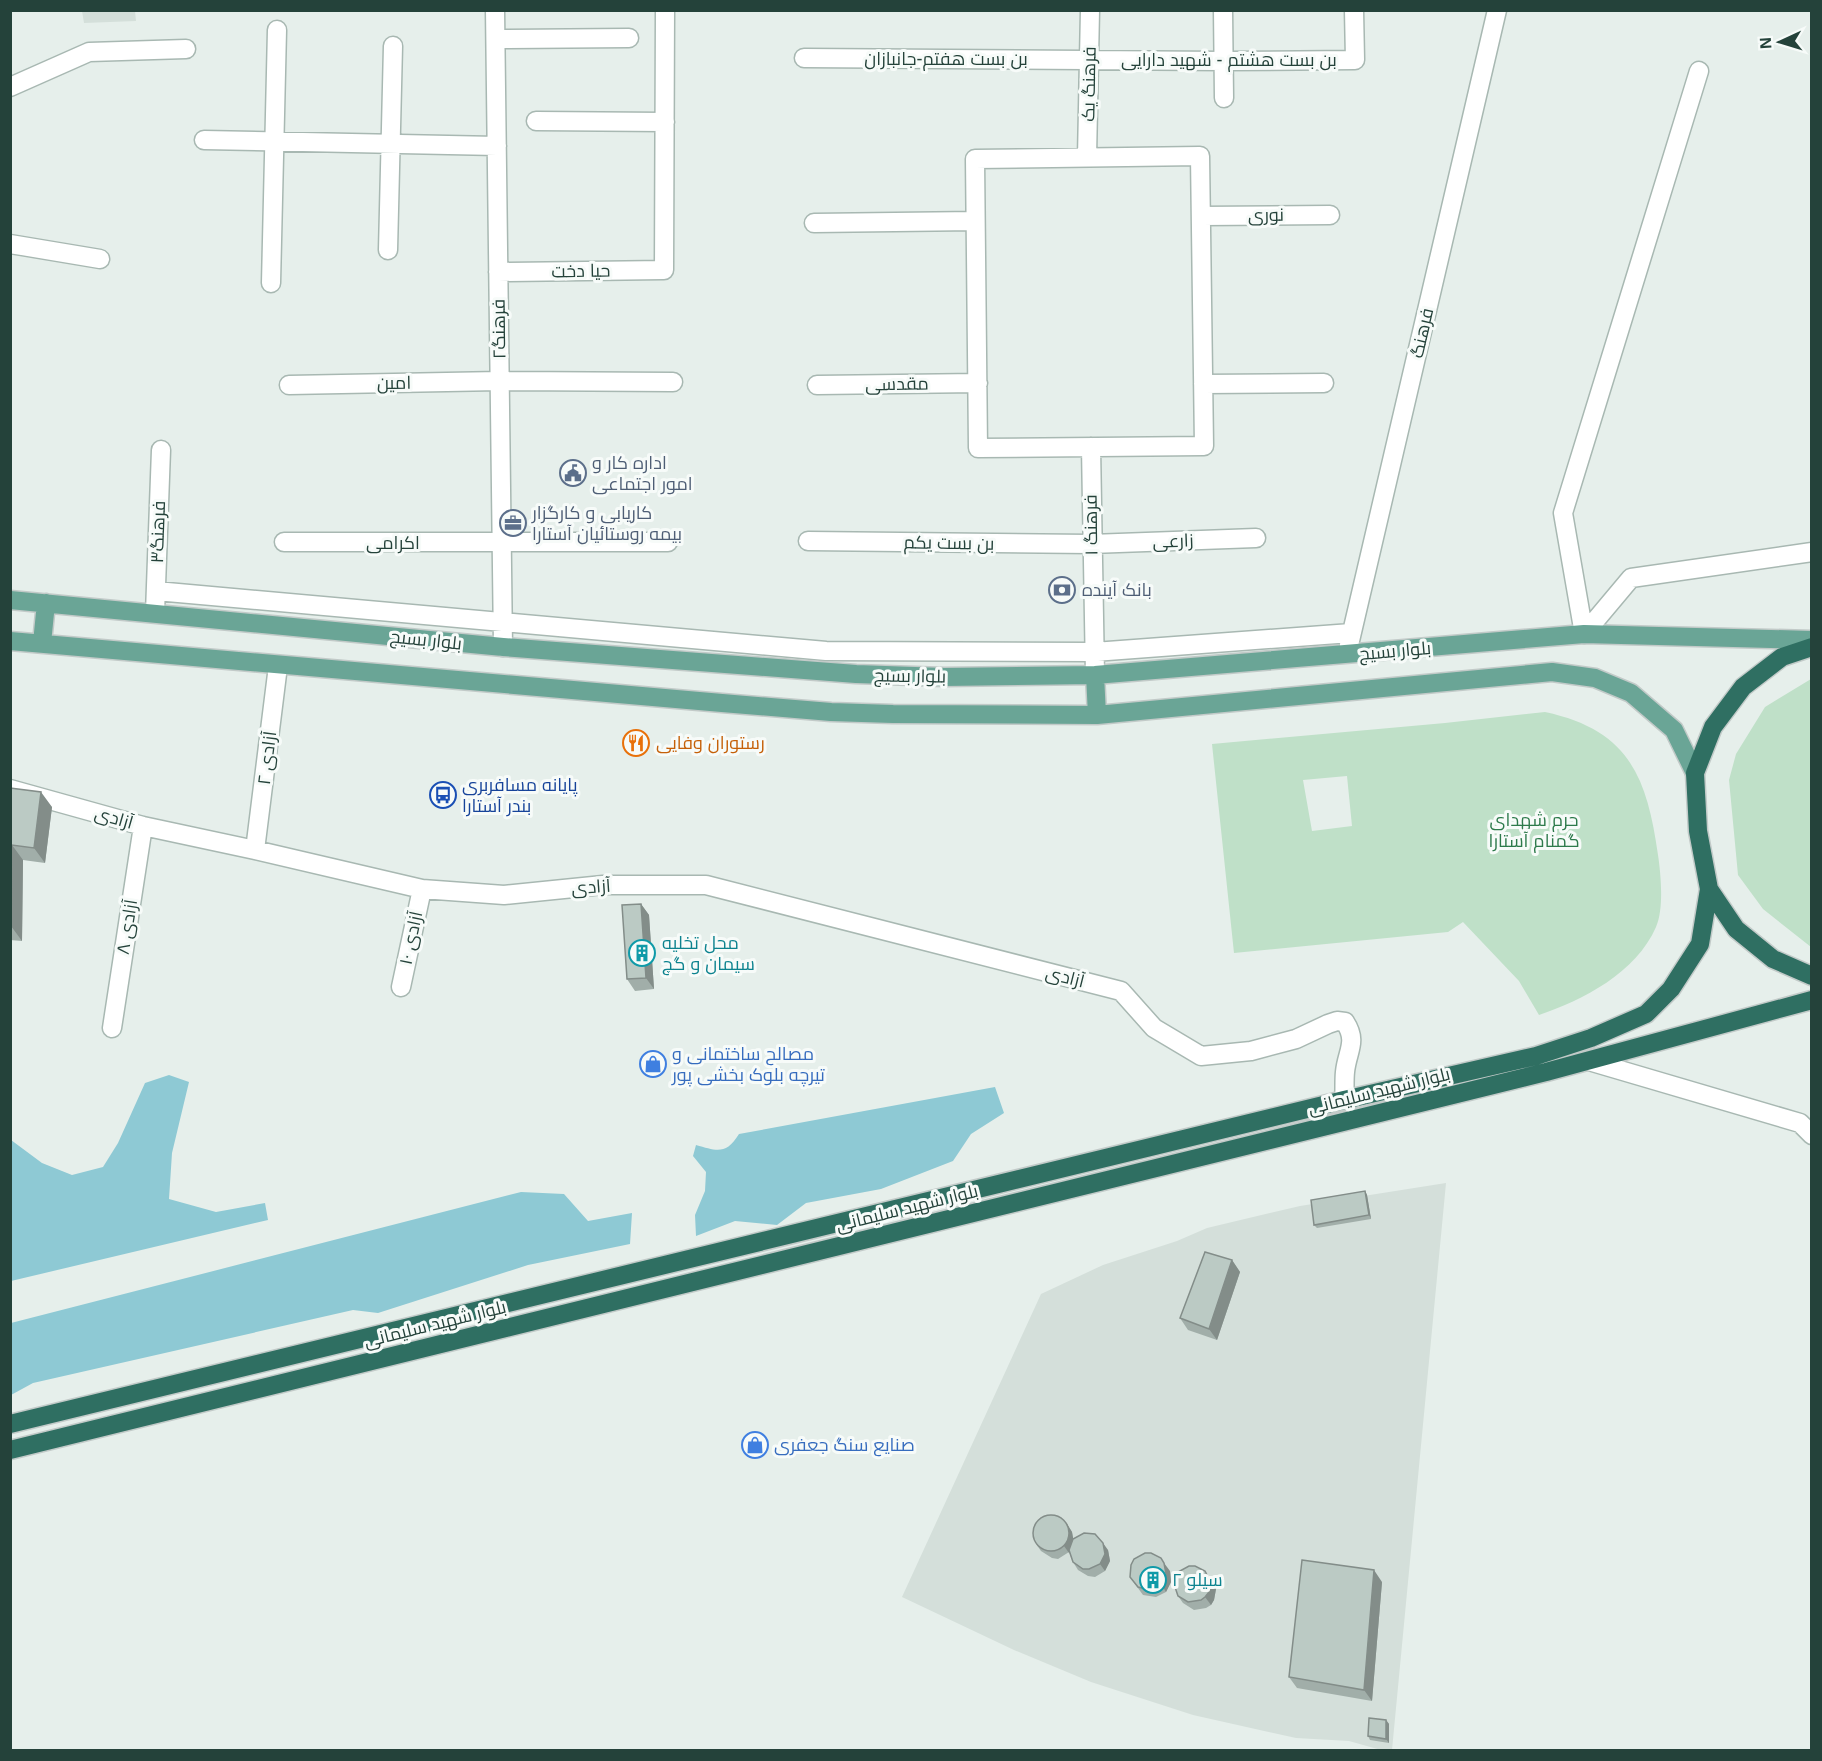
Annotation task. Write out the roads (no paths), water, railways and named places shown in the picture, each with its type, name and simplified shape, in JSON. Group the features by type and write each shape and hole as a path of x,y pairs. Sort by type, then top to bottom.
{"highway":[{"path":"1812,646 1782,657 1743,687 1713,727 1695,773 1698,831 1709,889 1736,929 1773,959 1812,976"},
{"name":"بلوار شهید سلیمانی","path":"10,1424 1344,1100 1536,1056 1592,1038 1646,1014 1671,989 1701,944 1709,889"},
{"name":"بلوار شهید سلیمانی","path":"10,1450 1589,1061 1812,1000"}],"main road":[{"name":"بلوار بسیج","path":"10,600 502,647 856,674 944,677 1095,675 1346,656 1584,634 1812,640"},
{"path":"42,643 46,603"},
{"name":"بلوار بسیج","path":"10,641 278,666 831,712 1097,715 1552,672 1595,678 1630,693 1674,730 1695,773"},
{"path":"1095,675 1097,715"}],"street":[{"name":"فرهنگ۲","path":"495,10 502,647"},
{"path":"537,121 665,122 665,10"},
{"name":"فرهنگ یک","path":"1087,157 1090,10"},
{"path":"1223,10 1224,98"},
{"name":"بن بست هشتم - شهید دارایی","path":"1089,60 1355,60 1354,10"},
{"name":"فرهنگ","path":"1346,656 1497,10"},
{"path":"271,283 277,30"},
{"path":"496,39 629,38"},
{"path":"388,250 393,46"},
{"path":"10,87 89,52 186,49"},
{"name":"بن بست هفتم-جانبازان","path":"804,58 1089,60"},
{"path":"1584,634 1563,513 1699,71"},
{"name":"حیا دخت","path":"498,272 664,270 665,122"},
{"path":"204,140 497,146"},
{"path":"1200,156 1204,446 978,448 975,159 1087,157 1200,156"},
{"name":"نوری","path":"1201,216 1330,215"},
{"path":"814,223 975,221"},
{"path":"10,244 100,259"},
{"name":"امین","path":"289,386 500,381 673,382"},
{"name":"مقدسی","path":"817,385 978,382"},
{"path":"1203,384 1323,383"},
{"name":"فرهنگ ۱","path":"1091,447 1095,675"},
{"name":"فرهنگ۳","path":"155,613 161,450"},
{"name":"زارعی","path":"1091,544 1256,538"},
{"name":"بن بست یکم","path":"808,541 1091,544"},
{"name":"اکرامی","path":"284,542 668,542"},
{"path":"1584,634 1631,578 1812,552"},
{"path":"156,591 826,651 1094,652 1352,633"},
{"name":"آزادی ۲","path":"255,850 278,666"},
{"name":"آزادی","path":"10,789 143,826 422,889 504,895 603,885 706,885 1121,991 1154,1028 1201,1056 1251,1051 1296,1039 1337,1021 1346,1022 1352,1033 1352,1046 1345,1070 1344,1100"},
{"name":"آزادی ۸","path":"112,1028 143,826"},
{"name":"آزادی ۱۰","path":"401,987 422,889"},
{"path":"1589,1061 1800,1123 1812,1135"}],"water":[{"path":"169,1075 189,1082 172,1153 169,1199 216,1212 265,1203 268,1220 11,1281 11,1140 42,1163 72,1175 103,1167 118,1143 145,1083"},
{"path":"995,1087 1004,1113 971,1134 953,1161 881,1189 806,1203 777,1225 735,1221 696,1236 695,1215 705,1191 706,1172 693,1156 696,1145 720,1150 730,1145 739,1134"},
{"path":"521,1192 564,1194 588,1221 632,1213 630,1244 528,1265 378,1313 353,1310 33,1383 11,1395 11,1323"}],"place":[{"name":"اداره کار و امور اجتماعی","path":"573,473"},
{"name":"کاریابی و کارگزار بیمه روستائیان آستارا","path":"513,523"},
{"name":"بانک آینده","path":"1062,590"},
{"name":"رستوران وفایی","path":"636,743"},
{"name":"پایانه مسافربری بندر آستارا","path":"443,795"},
{"name":"محل تخلیه سیمان و گچ","path":"642,953"},
{"name":"مصالح ساختمانی و تیرچه بلوک بخشی پور","path":"653,1064"},
{"name":"صنایع سنگ جعفری","path":"755,1445"},
{"name":"سیلو ۲","path":"1153,1580"}],"park label":[{"name":"حرم شهدای گمنام آستارا","path":"1534,830"}]}
